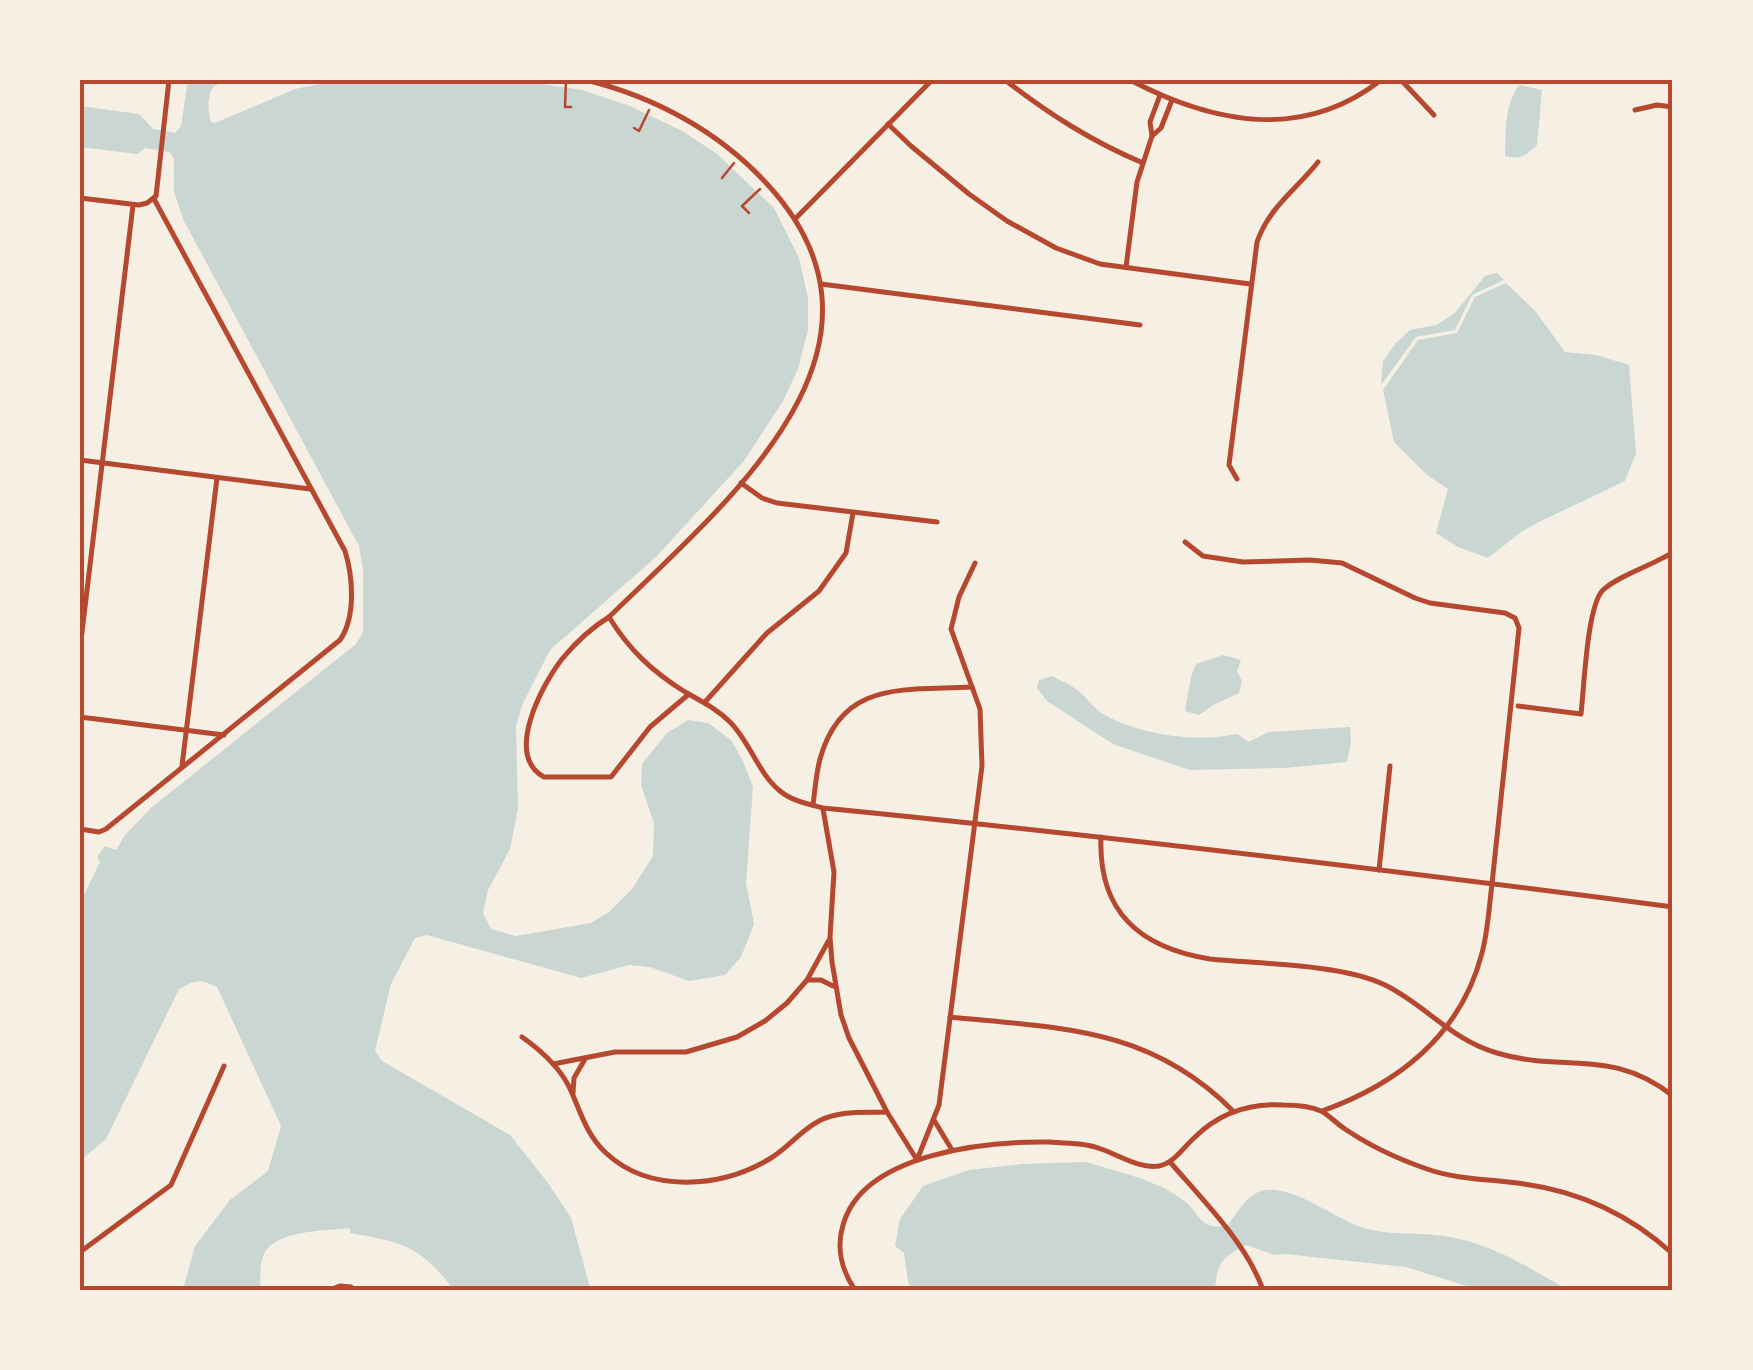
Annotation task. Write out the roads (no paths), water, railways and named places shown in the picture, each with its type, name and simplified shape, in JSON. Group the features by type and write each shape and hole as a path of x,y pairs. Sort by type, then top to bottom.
{"street":[{"path":"80,198 134,205 154,199 169,80"},
{"path":"586,80 602,82 660,106 716,138 756,172 796,218 814,255 821,284 822,330 812,371 784,424 710,518 561,660 535,706 526,745 528,762 541,776 610,777 650,727 689,694"},
{"path":"796,218 932,80"},
{"path":"1005,80 1095,142 1143,163"},
{"path":"1130,80 1172,100 1224,117 1276,120 1332,108 1381,80"},
{"path":"1401,80 1434,115"},
{"path":"1126,267 1137,182 1160,95"},
{"path":"1152,136 1161,128 1172,100"},
{"path":"1635,110 1657,105 1673,107"},
{"path":"888,124 930,163 1006,221 1056,248 1090,262 1250,284"},
{"path":"1237,479 1229,465 1257,242 1278,204 1318,162"},
{"path":"80,830 106,830 340,640 349,622 348,560 154,199"},
{"path":"80,650 134,205"},
{"path":"821,284 1140,324"},
{"path":"80,460 312,489"},
{"path":"182,769 217,478"},
{"path":"741,483 774,503 938,522"},
{"path":"705,702 767,633 822,586 848,547 854,513"},
{"path":"1184,542 1203,556 1249,562 1342,563 1434,605 1504,613 1514,618 1519,628 1492,884 1479,964 1465,998 1426,1050 1403,1071 1367,1093 1322,1111"},
{"path":"1518,706 1581,714 1597,598 1608,586 1673,552"},
{"path":"916,1160 939,1105 982,766 980,710 951,629 974,563"},
{"path":"609,617 636,656 723,715 740,732 780,791 823,808 1379,870 1673,908"},
{"path":"813,805 819,763 830,734 857,702 897,690 972,688"},
{"path":"80,717 224,735"},
{"path":"1379,870 1390,766"},
{"path":"823,808 834,876 830,937 836,988 849,1038 916,1160"},
{"path":"1100,838 1101,872 1114,906 1149,940 1195,957 1312,968 1368,978 1402,994 1468,1042 1511,1057 1619,1068 1646,1078 1673,1096"},
{"path":"553,1064 615,1052 686,1052 728,1041 765,1021 787,1002 808,980 830,937"},
{"path":"808,980 824,981 836,988"},
{"path":"950,1016 1115,1038 1182,1069 1232,1110"},
{"path":"522,1037 553,1064 606,1153 640,1173 672,1182 710,1180 742,1172 777,1154 821,1120 887,1112"},
{"path":"573,1094 573,1083 585,1058"},
{"path":"80,1252 171,1185 224,1066"},
{"path":"856,1290 846,1276 840,1253 845,1218 866,1190 916,1160 993,1143 1053,1142 1098,1148 1150,1166 1170,1162 1203,1129 1232,1110 1279,1104 1322,1111 1374,1146 1428,1169 1472,1179 1550,1188 1604,1206 1629,1218 1673,1254"},
{"path":"934,1120 952,1150"},
{"path":"1170,1162 1245,1255 1263,1290"},
{"path":"330,1290 340,1286 354,1290"}]}
